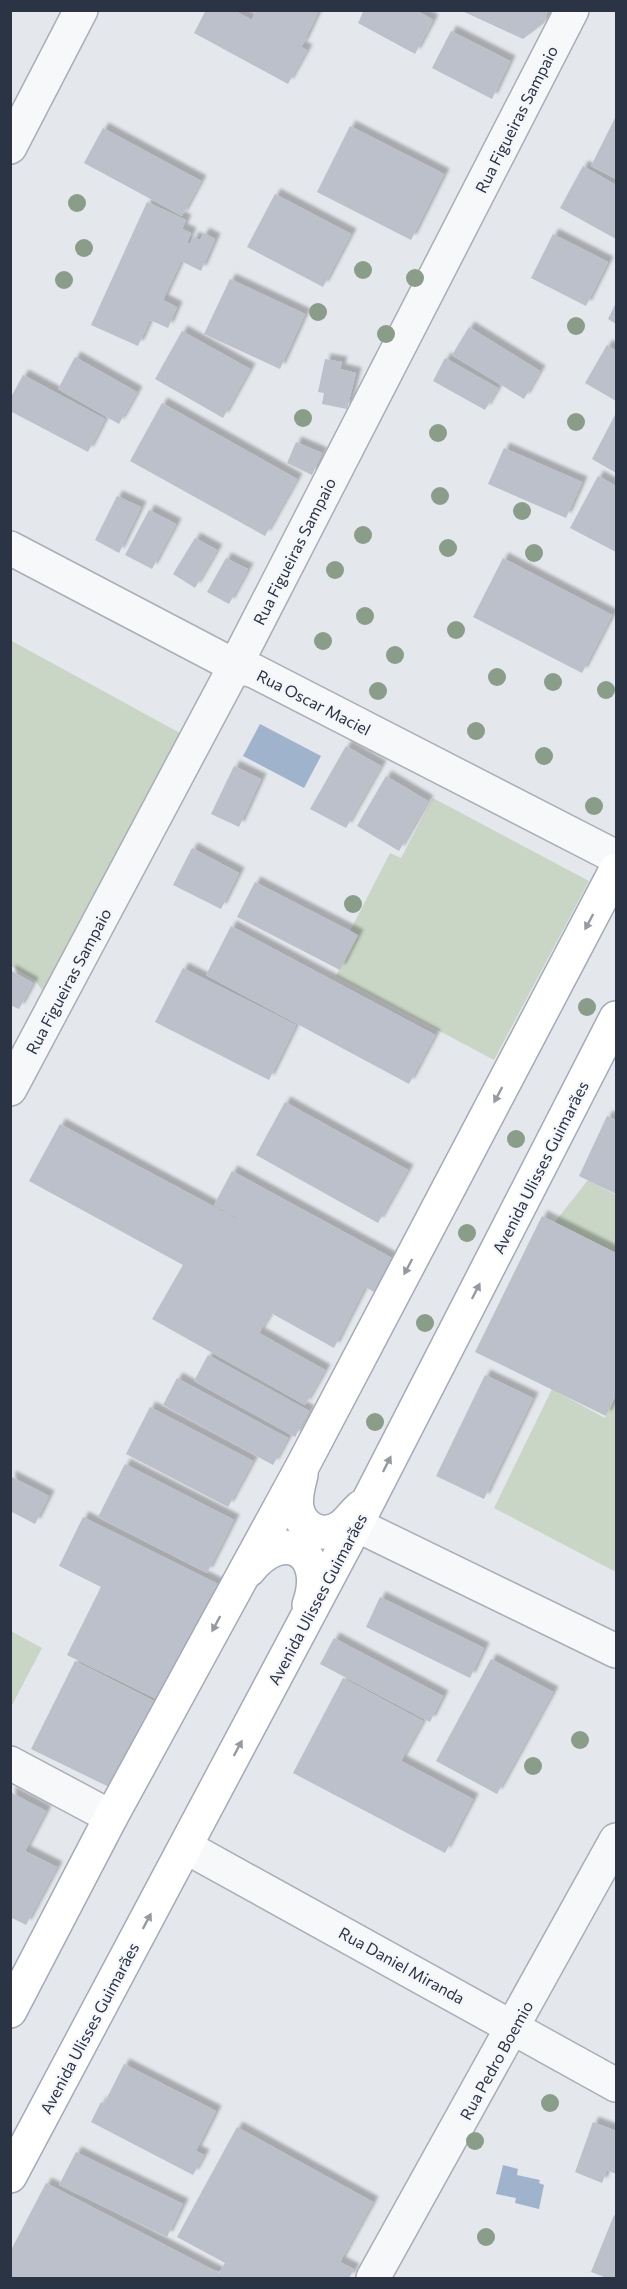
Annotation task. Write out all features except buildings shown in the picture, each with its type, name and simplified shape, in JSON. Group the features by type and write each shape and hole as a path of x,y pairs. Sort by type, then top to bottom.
{"main road":[{"path":"10,2011 111,1817 302,1467 616,870"},
{"name":"Avenida Ulisses Guimarães","path":"10,2176 363,1510 616,1018"},
{"path":"302,1467 297,1491 297,1508 302,1521 315,1532 327,1533 341,1527 363,1510"},
{"path":"237,1584 256,1561 272,1550 288,1547 301,1552 310,1560 314,1575 312,1596 299,1632"}],"street":[{"path":"10,147 81,10"},
{"name":"Rua Figueiras Sampaio","path":"10,1089 235,666 572,10"},
{"name":"Rua Oscar Maciel","path":"10,548 235,666 254,671 616,857"},
{"path":"363,1510 367,1530 616,1651"},
{"path":"10,1763 111,1817"},
{"name":"Rua Pedro Boemio","path":"373,2278 515,2027 616,1840"},
{"name":"Rua Daniel Miranda","path":"186,1847 515,2027 616,2085"}],"green space":[{"path":"10,640 189,738 47,997 34,979 11,966"},
{"path":"433,798 589,881 494,1060 336,976 357,935 350,931 390,853 401,858"},
{"path":"588,1180 616,1195 616,1253 555,1222"},
{"path":"552,1389 605,1418 616,1396 616,1572 494,1508"},
{"path":"11,1631 42,1648 11,1707"}],"water":[{"path":"260,724 321,756 304,788 243,756"},
{"path":"503,2165 518,2169 517,2175 540,2180 539,2183 544,2185 539,2209 515,2203 516,2198 496,2194"}]}
